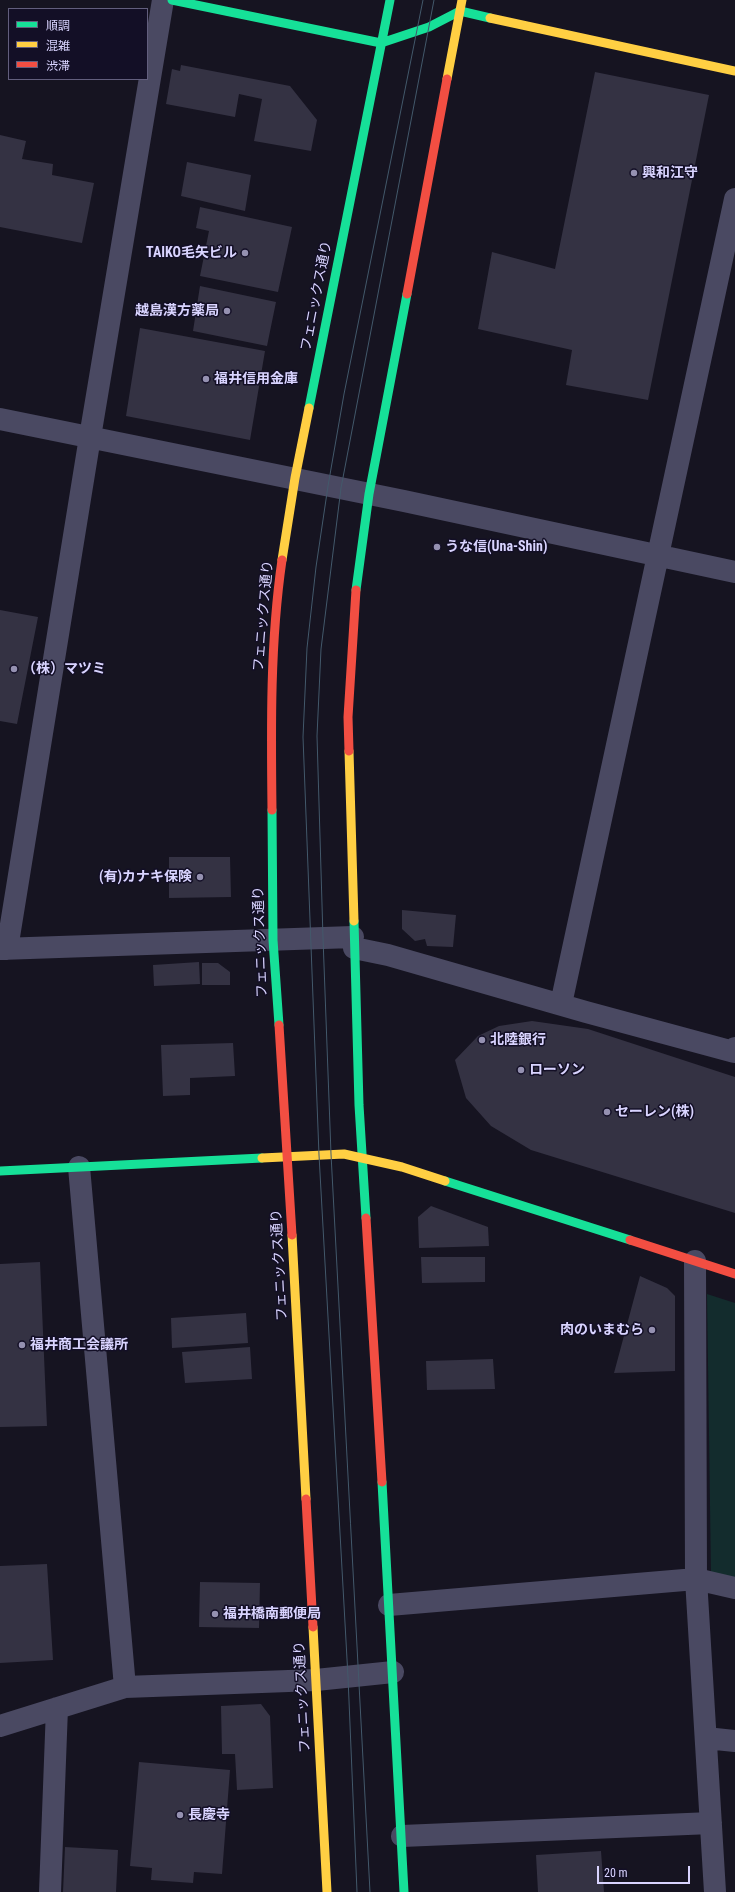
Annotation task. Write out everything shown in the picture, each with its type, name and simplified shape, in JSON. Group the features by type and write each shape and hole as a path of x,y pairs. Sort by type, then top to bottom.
{"main road":[{"path":"172,0 381,43 429,27 460,11 735,71"},
{"name":"フェニックス通り","path":"327,1892 288,1156 273,940 271,711 274,641 280,575 295,478 390,0"},
{"path":"404,1892 393,1672 362,1158 348,717 357,581 369,494 462,0"},
{"path":"0,1171 344,1154 402,1167 735,1274"}],"street":[{"path":"163,0 4,949 273,940 354,942 388,955 561,1004 734,1052 735,1048"},
{"path":"561,1004 735,200"},
{"path":"0,419 295,478 735,572"},
{"path":"79,1167 125,1687"},
{"path":"695,1261 696,1579 715,1892"},
{"path":"389,1605 696,1579 735,1588"},
{"path":"0,1726 125,1687 316,1680 393,1672"},
{"path":"50,1892 57,1708"},
{"path":"706,1738 735,1742"},
{"path":"402,1836 711,1823"}],"green space":[{"path":"707,1294 735,1303 735,1580 711,1574"}],"building":[{"path":"181,65 290,86 317,120 311,151 254,141 262,99 239,94 235,117 166,104 172,69 180,71"},
{"name":"興和江守","path":"595,72 709,95 648,400 566,385 572,350 478,329 492,252 555,269"},
{"path":"0,135 26,141 22,159 53,164 52,175 94,183 82,243 0,227"},
{"path":"187,162 251,175 245,211 181,196"},
{"name":"TAIKO毛矢ビル","path":"200,207 292,227 278,292 200,276 209,231 196,228"},
{"path":"200,286 276,302 267,346 193,331"},
{"path":"140,328 265,351 250,440 126,416"},
{"name":"（株）マツミ","path":"0,610 38,617 17,724 0,721"},
{"name":"(有)カナキ保険","path":"169,857 230,857 231,897 169,898"},
{"path":"402,910 456,915 453,947 427,946 425,939 415,941 402,929"},
{"path":"199,962 200,984 154,986 153,965"},
{"path":"202,963 218,963 230,972 230,985 202,985"},
{"name":"セーレン(株)","path":"532,1021 588,1029 735,1077 735,1213 531,1150 491,1126 466,1098 455,1060 478,1036 499,1026"},
{"path":"233,1043 235,1076 190,1078 190,1095 163,1096 161,1045"},
{"path":"431,1206 488,1227 489,1246 419,1248 418,1217"},
{"path":"421,1257 485,1257 485,1282 422,1283"},
{"name":"福井商工会議所","path":"40,1262 47,1426 0,1427 0,1264"},
{"path":"640,1276 667,1288 675,1296 675,1371 614,1373"},
{"path":"246,1313 248,1343 172,1348 171,1318"},
{"path":"250,1347 252,1379 185,1383 182,1352"},
{"path":"493,1359 495,1389 427,1390 426,1361"},
{"path":"47,1564 53,1660 0,1663 0,1566"},
{"path":"200,1582 260,1583 259,1628 199,1627"},
{"path":"261,1704 270,1716 273,1788 237,1790 235,1754 222,1754 221,1706"},
{"path":"139,1762 230,1770 222,1874 194,1872 193,1883 151,1880 152,1868 130,1866"},
{"path":"65,1847 118,1850 116,1892 63,1892"},
{"path":"601,1851 604,1892 538,1892 536,1855"}],"tram line":[{"path":"357,1892 348,1677 319,1155 303,737 307,648 316,567 328,486 344,394 423,0"},
{"path":"370,1892 331,1154 317,736 321,649 341,488 434,0"}],"traffic: fast":[{"path":"172,0 381,43 429,27 460,11 490,18"},
{"path":"309,408 390,0"},
{"path":"356,590 369,494 407,294"},
{"path":"272,810 273,940 279,1025"},
{"path":"354,921 359,1105 366,1218"},
{"path":"0,1171 262,1158"},
{"path":"445,1181 630,1240"},
{"path":"382,1482 404,1892"}],"traffic: slow":[{"path":"447,79 462,0"},
{"path":"490,18 735,71"},
{"path":"282,560 295,478 309,408"},
{"path":"349,751 354,921"},
{"path":"262,1158 344,1154 402,1167 445,1181"},
{"path":"292,1235 306,1499"},
{"path":"313,1627 327,1892"}],"traffic: jam":[{"path":"407,294 447,79"},
{"path":"272,810 273,654 282,560"},
{"path":"349,751 348,717 356,590"},
{"path":"279,1025 292,1235"},
{"path":"366,1218 382,1482"},
{"path":"630,1240 735,1274"},
{"path":"306,1499 313,1627"}],"place":[{"name":"興和江守","path":"634,173"},
{"name":"TAIKO毛矢ビル","path":"245,253"},
{"name":"越島漢方薬局","path":"227,311"},
{"name":"福井信用金庫","path":"206,379"},
{"name":"うな信(Una-Shin)","path":"437,547"},
{"name":"（株）マツミ","path":"14,669"},
{"name":"(有)カナキ保険","path":"200,877"},
{"name":"北陸銀行","path":"482,1040"},
{"name":"ローソン","path":"521,1070"},
{"name":"セーレン(株)","path":"607,1112"},
{"name":"肉のいまむら","path":"652,1330"},
{"name":"福井商工会議所","path":"22,1345"},
{"name":"福井橋南郵便局","path":"215,1614"},
{"name":"長慶寺","path":"180,1815"}]}
